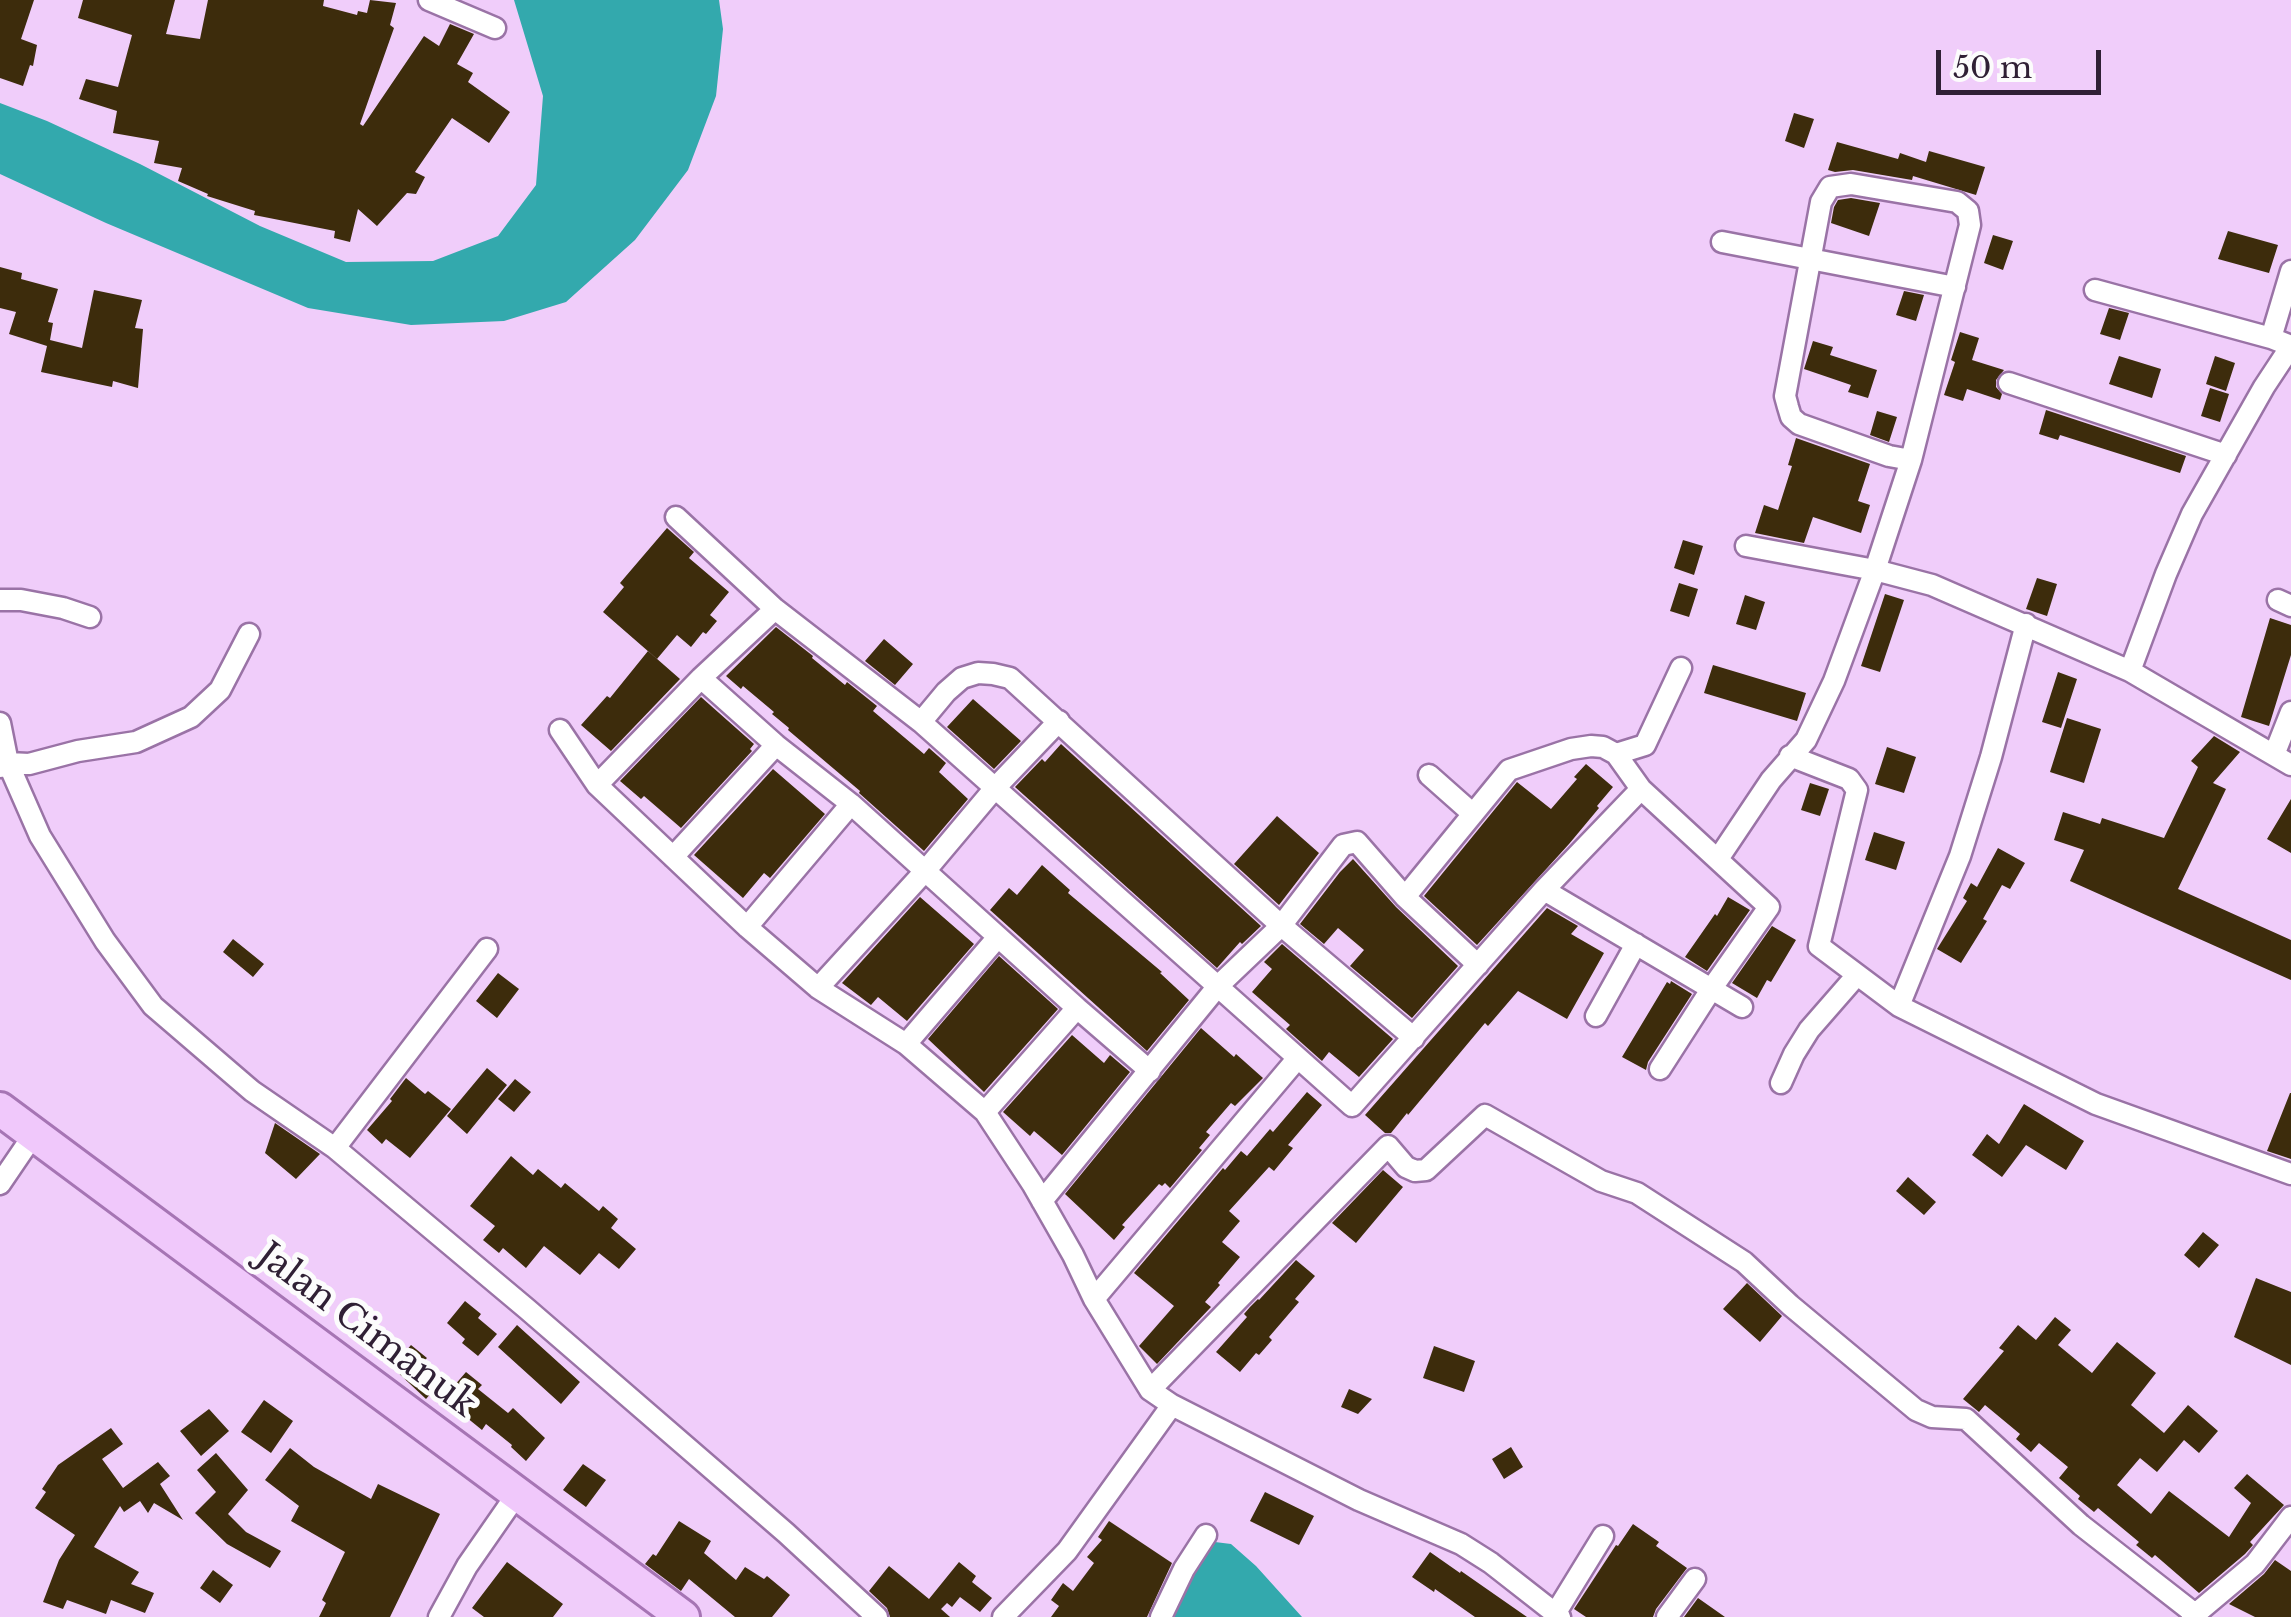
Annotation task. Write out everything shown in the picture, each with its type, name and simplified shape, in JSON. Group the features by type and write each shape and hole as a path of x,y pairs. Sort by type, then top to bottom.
{"main road":[{"name":"Jalan Cimanuk","path":"0,1109 684,1617"}],"street":[{"path":"429,0 494,28"},
{"path":"1718,860 1770,780 1806,740 1834,681 1912,460 1970,225 1968,211 1957,202 1851,184 1830,187 1820,202 1786,396 1792,417 1800,424 1889,456 1912,460"},
{"path":"1722,242 1955,287"},
{"path":"2130,672 2192,514 2284,344 2291,271"},
{"path":"2095,290 2284,344"},
{"path":"2009,383 2226,455"},
{"path":"676,517 774,609 921,722 1352,1106 1544,890 1641,789"},
{"path":"1746,546 1932,585 2130,672 2282,760 2291,712"},
{"path":"0,600 21,600 90,617"},
{"path":"596,786 700,678 774,609"},
{"path":"1899,1006 1960,856 2026,624"},
{"path":"4,765 29,764 136,742 191,717 220,690 248,634"},
{"path":"1616,754 1645,745 1682,668"},
{"path":"921,722 962,678 978,673 1010,678 1281,926 1414,1038"},
{"path":"700,678 851,804 1150,1071"},
{"path":"818,988 1059,721"},
{"path":"0,723 4,765 40,836 104,941 153,1006 252,1091 336,1148 541,1320 877,1617"},
{"path":"560,730 596,786 747,927 818,988 906,1044 985,1112 1042,1202 1094,1299 1150,1390 1172,1405 1359,1500 1461,1544 1558,1615 1603,1536"},
{"path":"673,857 776,745"},
{"path":"1405,897 1508,770 1591,746 1616,754 1641,789 1769,906 1660,1069"},
{"path":"1790,756 1849,779 1857,790 1820,946 1899,1006 2096,1104 2291,1174"},
{"path":"1430,775 1473,814"},
{"path":"747,927 851,804"},
{"path":"1042,1202 1218,986 1281,926 1343,845 1357,842 1405,897 1478,965"},
{"path":"1544,890 1742,1007"},
{"path":"906,1044 998,937"},
{"path":"1596,1016 1636,944"},
{"path":"336,1148 487,950"},
{"path":"1780,1083 1809,1030 1857,974"},
{"path":"985,1112 1077,1008"},
{"path":"1094,1299 1297,1059"},
{"path":"1150,1390 1388,1146 1406,1167 1426,1170 1486,1115 1601,1181 1638,1193 1744,1262 1922,1414 1966,1419 2081,1525 2193,1616 2255,1564 2291,1516"},
{"path":"0,1184 34,1134"},
{"path":"1003,1617 1067,1551 1172,1405"},
{"path":"440,1617 467,1566 517,1494"},
{"path":"1161,1617 1206,1534"},
{"path":"1667,1617 1694,1579"}],"shaded area":[{"path":"514,0 719,0 723,29 716,96 688,170 635,240 566,302 504,321 411,325 308,308 0,174 0,103 47,121 260,226 346,262 433,261 498,236 536,185 543,96"},
{"path":"1215,1542 1231,1544 1302,1617 1169,1617 1204,1550"}],"building":[{"path":"0,0 34,0 21,39 37,45 33,66 30,65 23,86 0,78"},
{"path":"83,0 175,0 166,34 200,39 208,0 324,0 323,6 357,15 358,11 367,13 370,0 396,3 390,25 394,28 360,124 363,126 424,36 439,46 450,24 474,34 457,64 473,73 468,82 510,112 489,143 452,118 415,172 425,177 416,194 407,193 377,226 358,209 350,242 334,238 335,231 254,215 255,211 207,196 178,181 182,168 154,163 159,141 113,133 117,111 79,99 86,79 118,87 132,35 78,18"},
{"path":"1794,113 1814,119 1804,148 1785,141"},
{"path":"1837,142 1898,159 1900,153 1926,162 1929,151 1985,167 1976,195 1913,176 1912,180 1853,170 1835,172 1828,170"},
{"path":"1838,200 1880,203 1869,236 1831,223"},
{"path":"2228,231 2278,245 2269,273 2218,259"},
{"path":"1993,235 2013,241 2003,270 1984,263"},
{"path":"0,267 22,273 21,279 58,289 48,322 53,323 50,340 82,348 94,290 142,300 135,328 143,329 138,388 113,381 112,387 41,372 47,346 9,334 16,312 0,308"},
{"path":"1904,291 1924,295 1916,321 1896,315"},
{"path":"2109,308 2129,313 2120,340 2100,334"},
{"path":"1960,332 1979,338 1972,360 2004,370 1996,380 2002,394 2000,400 1967,389 1963,401 1944,395"},
{"path":"1813,341 1833,347 1830,355 1877,370 1868,398 1848,392 1851,385 1804,369"},
{"path":"2119,356 2161,369 2152,398 2109,384"},
{"path":"2215,356 2235,363 2226,391 2206,384"},
{"path":"2210,388 2229,394 2220,422 2201,416"},
{"path":"2046,410 2186,456 2180,473 2060,435 2058,440 2039,434"},
{"path":"1877,411 1897,417 1889,442 1870,435"},
{"path":"1796,438 1870,464 1858,501 1870,505 1861,533 1813,517 1804,543 1755,533 1764,505 1778,510"},
{"path":"667,528 694,552 689,558 729,592 710,615 717,621 706,634 703,632 691,647 677,635 657,659 603,612 624,587 620,583"},
{"path":"1683,540 1703,546 1694,575 1674,568"},
{"path":"2037,578 2057,584 2047,616 2026,609"},
{"path":"1679,583 1698,589 1689,617 1670,611"},
{"path":"1885,594 1904,600 1880,672 1861,666"},
{"path":"1745,595 1765,602 1756,630 1736,624"},
{"path":"2270,618 2291,625 2291,655 2269,726 2241,717"},
{"path":"776,627 845,685 847,682 877,706 873,711 924,754 929,748 946,763 939,772 968,799 924,851 788,730 774,712 726,676"},
{"path":"884,639 913,664 895,685 865,661"},
{"path":"648,651 680,679 611,751 581,725 607,696 610,698"},
{"path":"1713,665 1806,693 1797,721 1704,693"},
{"path":"2058,672 2077,679 2061,728 2042,722"},
{"path":"701,697 754,744 752,751 681,828 620,781"},
{"path":"973,699 1021,741 994,769 947,727"},
{"path":"2067,718 2101,729 2084,783 2050,772"},
{"path":"2214,736 2240,752 2213,783 2226,789 2178,889 2291,940 2291,980 2070,881 2084,850 2054,840 2063,812 2100,824 2102,818 2164,838 2198,767 2191,761"},
{"path":"1061,744 1261,926 1217,968 1015,787"},
{"path":"1887,747 1916,757 1904,793 1875,784"},
{"path":"1586,764 1613,787 1569,844 1477,945 1424,896 1517,782 1551,809"},
{"path":"773,769 825,814 770,878 764,873 743,898 694,855"},
{"path":"1810,783 1829,789 1820,816 1801,810"},
{"path":"2291,799 2291,853 2267,839"},
{"path":"1277,816 1319,853 1279,905 1234,864"},
{"path":"1874,832 1905,842 1896,870 1865,860"},
{"path":"1998,848 2025,863 2010,889 2002,885 1983,919 1987,921 1961,963 1937,949 1967,901 1963,898 1971,883 1977,887"},
{"path":"1353,859 1458,966 1412,1018 1350,966 1364,950 1338,928 1324,944 1300,924"},
{"path":"1042,865 1070,890 1068,893 1162,972 1189,1000 1147,1051 990,910 1009,888 1017,895"},
{"path":"920,897 974,944 907,1021 878,997 871,1005 842,983"},
{"path":"1728,897 1750,910 1707,971 1685,957"},
{"path":"1547,908 1578,926 1571,934 1604,953 1567,1019 1518,991 1488,1026 1485,1023 1408,1115 1391,1133 1385,1133 1365,1115"},
{"path":"1772,926 1796,940 1757,998 1732,983"},
{"path":"233,939 264,964 253,977 223,952"},
{"path":"1282,944 1393,1039 1359,1077 1329,1052 1322,1061 1286,1029 1290,1025 1252,992 1272,969 1264,962"},
{"path":"999,956 1058,1009 984,1092 928,1039"},
{"path":"498,973 519,989 497,1018 476,1001"},
{"path":"1671,981 1692,994 1646,1070 1622,1057"},
{"path":"1201,1028 1263,1078 1235,1106 1231,1103 1206,1132 1210,1135 1199,1148 1202,1150 1170,1188 1159,1184 1122,1225 1125,1227 1114,1240 1065,1194"},
{"path":"1072,1035 1104,1063 1110,1055 1130,1072 1062,1155 1034,1131 1030,1136 1003,1112"},
{"path":"487,1068 507,1085 467,1134 447,1116"},
{"path":"406,1078 451,1109 410,1158 386,1139 382,1144 367,1130"},
{"path":"515,1079 531,1092 514,1112 498,1099"},
{"path":"1307,1092 1322,1105 1288,1145 1293,1148 1274,1171 1269,1167 1229,1211 1240,1221 1222,1242 1240,1257 1205,1302 1211,1307 1157,1364 1139,1346 1174,1306 1134,1273 1223,1168 1241,1151 1247,1156"},
{"path":"2291,1093 2291,1159 2267,1151"},
{"path":"2024,1104 2084,1141 2066,1170 2026,1145 2002,1177 1972,1155 1987,1134 1999,1144"},
{"path":"275,1123 320,1154 296,1179 265,1153"},
{"path":"511,1156 533,1175 538,1169 561,1188 565,1183 599,1211 603,1206 618,1219 611,1228 636,1249 619,1269 599,1253 580,1275 544,1246 526,1268 503,1248 499,1253 483,1240 495,1226 470,1206"},
{"path":"1383,1170 1403,1187 1356,1243 1332,1223"},
{"path":"1908,1177 1936,1202 1924,1215 1896,1191"},
{"path":"2203,1232 2219,1245 2199,1268 2184,1255"},
{"path":"1296,1260 1315,1276 1269,1337 1272,1340 1240,1372 1216,1352 1247,1317 1244,1314 1250,1307"},
{"path":"2256,1278 2291,1292 2291,1365 2234,1337"},
{"path":"1747,1283 1782,1316 1760,1342 1723,1309"},
{"path":"465,1301 497,1334 478,1356 447,1323"},
{"path":"2055,1317 2071,1330 2058,1345 2092,1373 2117,1342 2156,1373 2131,1405 2164,1433 2188,1405 2218,1431 2199,1453 2184,1440 2157,1472 2140,1458 2117,1485 2151,1514 2169,1491 2229,1537 2251,1503 2234,1488 2247,1474 2284,1505 2250,1542 2253,1545 2245,1554 2199,1593 2155,1555 2152,1558 2136,1545 2139,1542 2098,1508 2094,1512 2078,1499 2080,1496 2059,1478 2068,1467 2039,1443 2031,1452 2016,1439 2020,1434 1985,1405 1979,1412 1963,1399 2004,1351 1999,1348 2018,1325 2036,1340"},
{"path":"517,1325 580,1382 561,1404 498,1347"},
{"path":"411,1345 445,1377 426,1399 392,1367"},
{"path":"1434,1346 1475,1361 1464,1392 1423,1378"},
{"path":"466,1372 482,1385 478,1389 508,1413 513,1408 545,1438 526,1461 486,1424 482,1430 466,1417 469,1413 447,1394"},
{"path":"1349,1389 1372,1399 1358,1414 1341,1407"},
{"path":"264,1400 293,1421 271,1453 241,1432"},
{"path":"209,1409 229,1431 201,1456 180,1431"},
{"path":"111,1428 123,1444 102,1459 123,1488 158,1462 170,1476 160,1484 183,1520 154,1503 148,1513 140,1501 124,1512 120,1506 94,1547 139,1572 131,1584 154,1593 145,1613 111,1600 106,1614 67,1600 63,1609 43,1602 59,1560 75,1535 35,1508 46,1492 42,1489 58,1465"},
{"path":"1511,1447 1523,1467 1504,1479 1492,1459"},
{"path":"290,1448 314,1467 371,1499 378,1484 440,1514 390,1617 319,1617 326,1603 322,1600 345,1552 291,1521 299,1506 265,1480"},
{"path":"216,1453 248,1490 228,1514 246,1532 281,1551 270,1568 227,1544 195,1513 216,1492 197,1470"},
{"path":"583,1464 606,1480 586,1507 563,1490"},
{"path":"1265,1492 1314,1516 1299,1545 1250,1521"},
{"path":"679,1521 711,1541 704,1553 736,1580 745,1567 764,1579 767,1576 790,1595 772,1617 735,1617 689,1579 681,1591 645,1564 653,1554 656,1556"},
{"path":"1109,1521 1172,1563 1147,1617 1051,1617 1059,1606 1051,1600 1063,1583 1073,1591 1094,1563 1087,1557 1102,1540 1098,1537"},
{"path":"1633,1524 1687,1568 1653,1617 1586,1617 1574,1609"},
{"path":"1430,1552 1527,1617 1475,1617 1435,1589 1434,1592 1412,1577"},
{"path":"2275,1560 2291,1571 2291,1617 2255,1617 2229,1604 2264,1574"},
{"path":"507,1562 563,1604 553,1617 484,1617 472,1608"},
{"path":"959,1562 976,1576 972,1582 992,1598 980,1612 960,1597 952,1607 947,1603 941,1609 950,1617 890,1617 887,1608 869,1591 889,1566 929,1599"},
{"path":"213,1570 233,1585 220,1603 200,1588"},
{"path":"1698,1598 1725,1617 1684,1617"}]}
